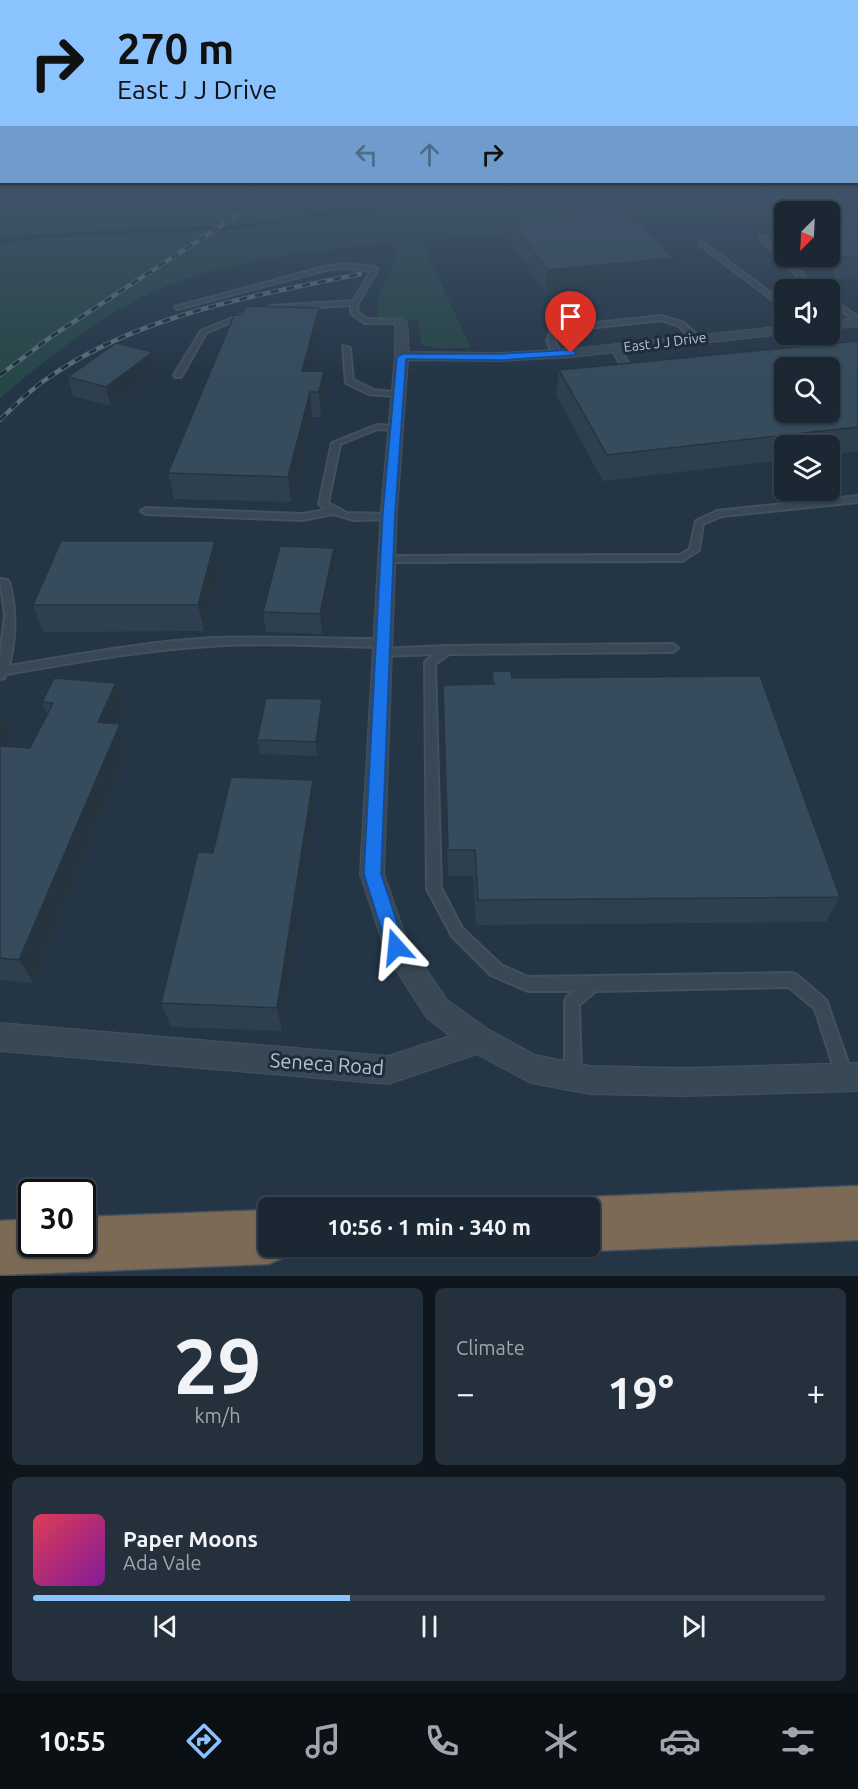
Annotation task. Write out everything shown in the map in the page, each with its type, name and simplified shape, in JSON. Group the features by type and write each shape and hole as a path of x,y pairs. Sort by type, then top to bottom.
{"highway":[{"path":"600,1224 858,1213"},
{"path":"0,1248 258,1237"}],"street":[{"path":"840,324 858,321"},
{"path":"401,322 402,357 389,517 372,874 396,947 437,1009 479,1040 531,1069 590,1080 683,1082 852,1077"},
{"name":"East J J Drive","path":"402,357 501,357 557,354 774,331"},
{"name":"Seneca Road","path":"0,1037 388,1070 479,1040"}],"lane":[{"path":"719,257 774,298"},
{"path":"782,257 804,279"},
{"path":"177,307 326,268 344,266 375,269 355,303 354,313 365,321 401,322"},
{"path":"260,309 355,303"},
{"path":"840,308 858,321"},
{"path":"178,375 203,332 251,312"},
{"path":"557,354 551,340 553,332 558,329 663,318 674,320 688,327 697,339"},
{"path":"346,348 349,381 372,392 399,395"},
{"path":"615,348 631,374"},
{"path":"620,375 643,372"},
{"path":"332,512 323,504 336,442 377,428 396,428"},
{"path":"387,559 682,558 694,549 699,524 720,513 858,500"},
{"path":"146,511 302,517 332,512 351,517 389,517"},
{"path":"0,582 4,582 7,590 10,621 10,642 1,673 109,653 240,641 447,650 673,648"},
{"path":"447,650 430,662 434,889 457,932 496,970 528,984 792,980 821,1005 852,1077"},
{"path":"573,1077 572,1002 593,984"}],"green space":[{"path":"0,257 284,257 207,272 150,293 110,315 0,398"},
{"path":"396,257 428,257 471,348 435,348 421,344 418,320 377,318 378,298"}],"building":[{"path":"537,257 674,258 547,270"},
{"path":"245,306 319,308 302,371 324,371 319,392 310,392 288,477 168,473 234,315 242,315"},
{"path":"858,341 858,427 607,455 559,370 817,345 840,345 840,343"},
{"path":"116,343 153,352 106,387 68,377"},
{"path":"61,541 215,541 198,605 33,605"},
{"path":"280,546 334,548 320,614 263,612"},
{"path":"492,671 511,671 512,678 760,676 840,897 478,900 475,850 448,850 443,685 494,684"},
{"path":"54,678 116,683 98,722 120,724 19,960 0,958 0,746 30,748 53,703 42,702"},
{"path":"266,698 322,699 316,742 257,740"},
{"path":"231,777 313,780 277,1008 161,1003 198,852 213,853"}],"railway":[{"path":"0,375 52,336 174,257"},
{"path":"0,420 45,380 118,339 196,311 360,274"}],"route":[{"path":"396,947 372,874 389,512 402,357 501,357 571,353"}]}
